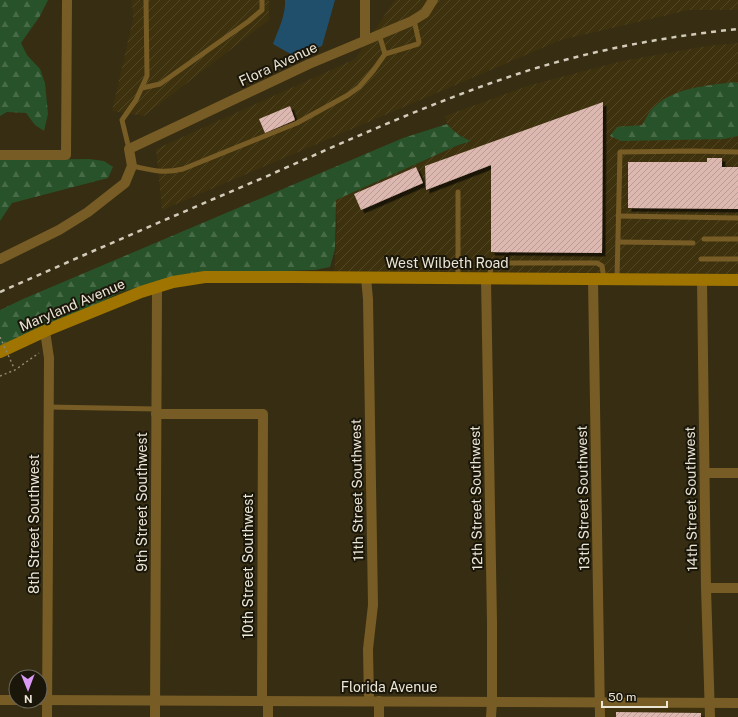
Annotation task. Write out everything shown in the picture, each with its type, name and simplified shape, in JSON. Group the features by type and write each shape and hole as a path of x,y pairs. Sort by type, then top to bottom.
{"main road":[{"name":"West Wilbeth Road","path":"157,288 173,282 205,277 738,280"},
{"name":"Maryland Avenue","path":"0,352 45,331 141,292 157,288"}],"street":[{"path":"0,155 66,155 67,0"},
{"path":"365,0 365,40"},
{"name":"Flora Avenue","path":"129,149 295,70 414,20 425,13 433,0"},
{"path":"0,259 59,230 88,212 125,183 132,166 129,149"},
{"name":"11th Street Southwest","path":"366,278 368,299 373,605 368,649 369,701"},
{"name":"12th Street Southwest","path":"488,279 491,717"},
{"name":"13th Street Southwest","path":"599,279 600,717"},
{"name":"14th Street Southwest","path":"702,280 706,588 710,717"},
{"name":"9th Street Southwest","path":"155,717 157,288"},
{"name":"8th Street Southwest","path":"44,669 48,407 48,347 45,331"},
{"name":"10th Street Southwest","path":"156,411 263,414 265,701 268,717"},
{"path":"705,473 738,473"},
{"path":"706,588 738,588"},
{"name":"Florida Avenue","path":"48,700 738,703"},
{"path":"379,702 379,717"}],"lane":[{"path":"129,149 122,120 136,100 147,76 146,0"},
{"path":"142,88 160,84 249,21 262,10 262,0"},
{"path":"132,166 158,172 169,172 183,169 297,123 348,95 359,87 374,71 385,54 418,44 419,42 414,20"},
{"path":"379,34 385,54"},
{"path":"617,279 620,152 738,152"},
{"path":"458,192 458,278"},
{"path":"618,216 738,218"},
{"path":"704,239 738,239"},
{"path":"618,242 692,243"},
{"path":"701,258 738,259"},
{"path":"488,279 492,263 597,263 602,266 599,279"},
{"path":"48,407 156,411"}],"path":[{"path":"0,337 14,369"},
{"path":"0,376 14,369 48,347"}],"shaded area":[{"path":"132,0 269,0 269,20 144,116 112,111 133,19"},
{"path":"395,0 738,0 738,10 689,10 561,40 162,210 156,149 355,59"},
{"path":"738,43 738,280 334,277 337,225 336,200 456,146 471,142 453,131 447,124 445,116 527,86 622,61 707,46"},
{"path":"599,702 709,702 710,717 600,717"}],"green space":[{"path":"0,0 48,0 40,16 21,43 27,55 40,69 45,83 48,114 44,131 35,125 26,113 7,112 0,116"},
{"path":"733,82 738,83 738,136 724,139 621,141 610,136 617,127 642,125 652,109 662,100 681,91 702,86"},
{"path":"447,124 458,134 471,141 456,146 336,200 335,249 330,267 315,270 221,273 161,281 121,292 90,308 0,347 0,310 403,138"},
{"path":"89,159 104,161 113,167 108,178 12,203 0,221 0,160"}],"water":[{"path":"285,0 335,0 322,46 294,56 273,44 283,17"}],"building":[{"path":"603,102 602,253 491,252 491,165 426,190 425,166"},
{"path":"290,106 295,120 265,133 259,119"},
{"path":"707,158 722,158 722,167 738,167 738,209 628,208 628,162 707,162"},
{"path":"416,167 423,183 361,210 354,194"},
{"path":"616,712 701,713 701,717 616,717"}],"railway":[{"path":"0,292 364,133 499,80 533,69 609,49 660,39 738,29"}]}
